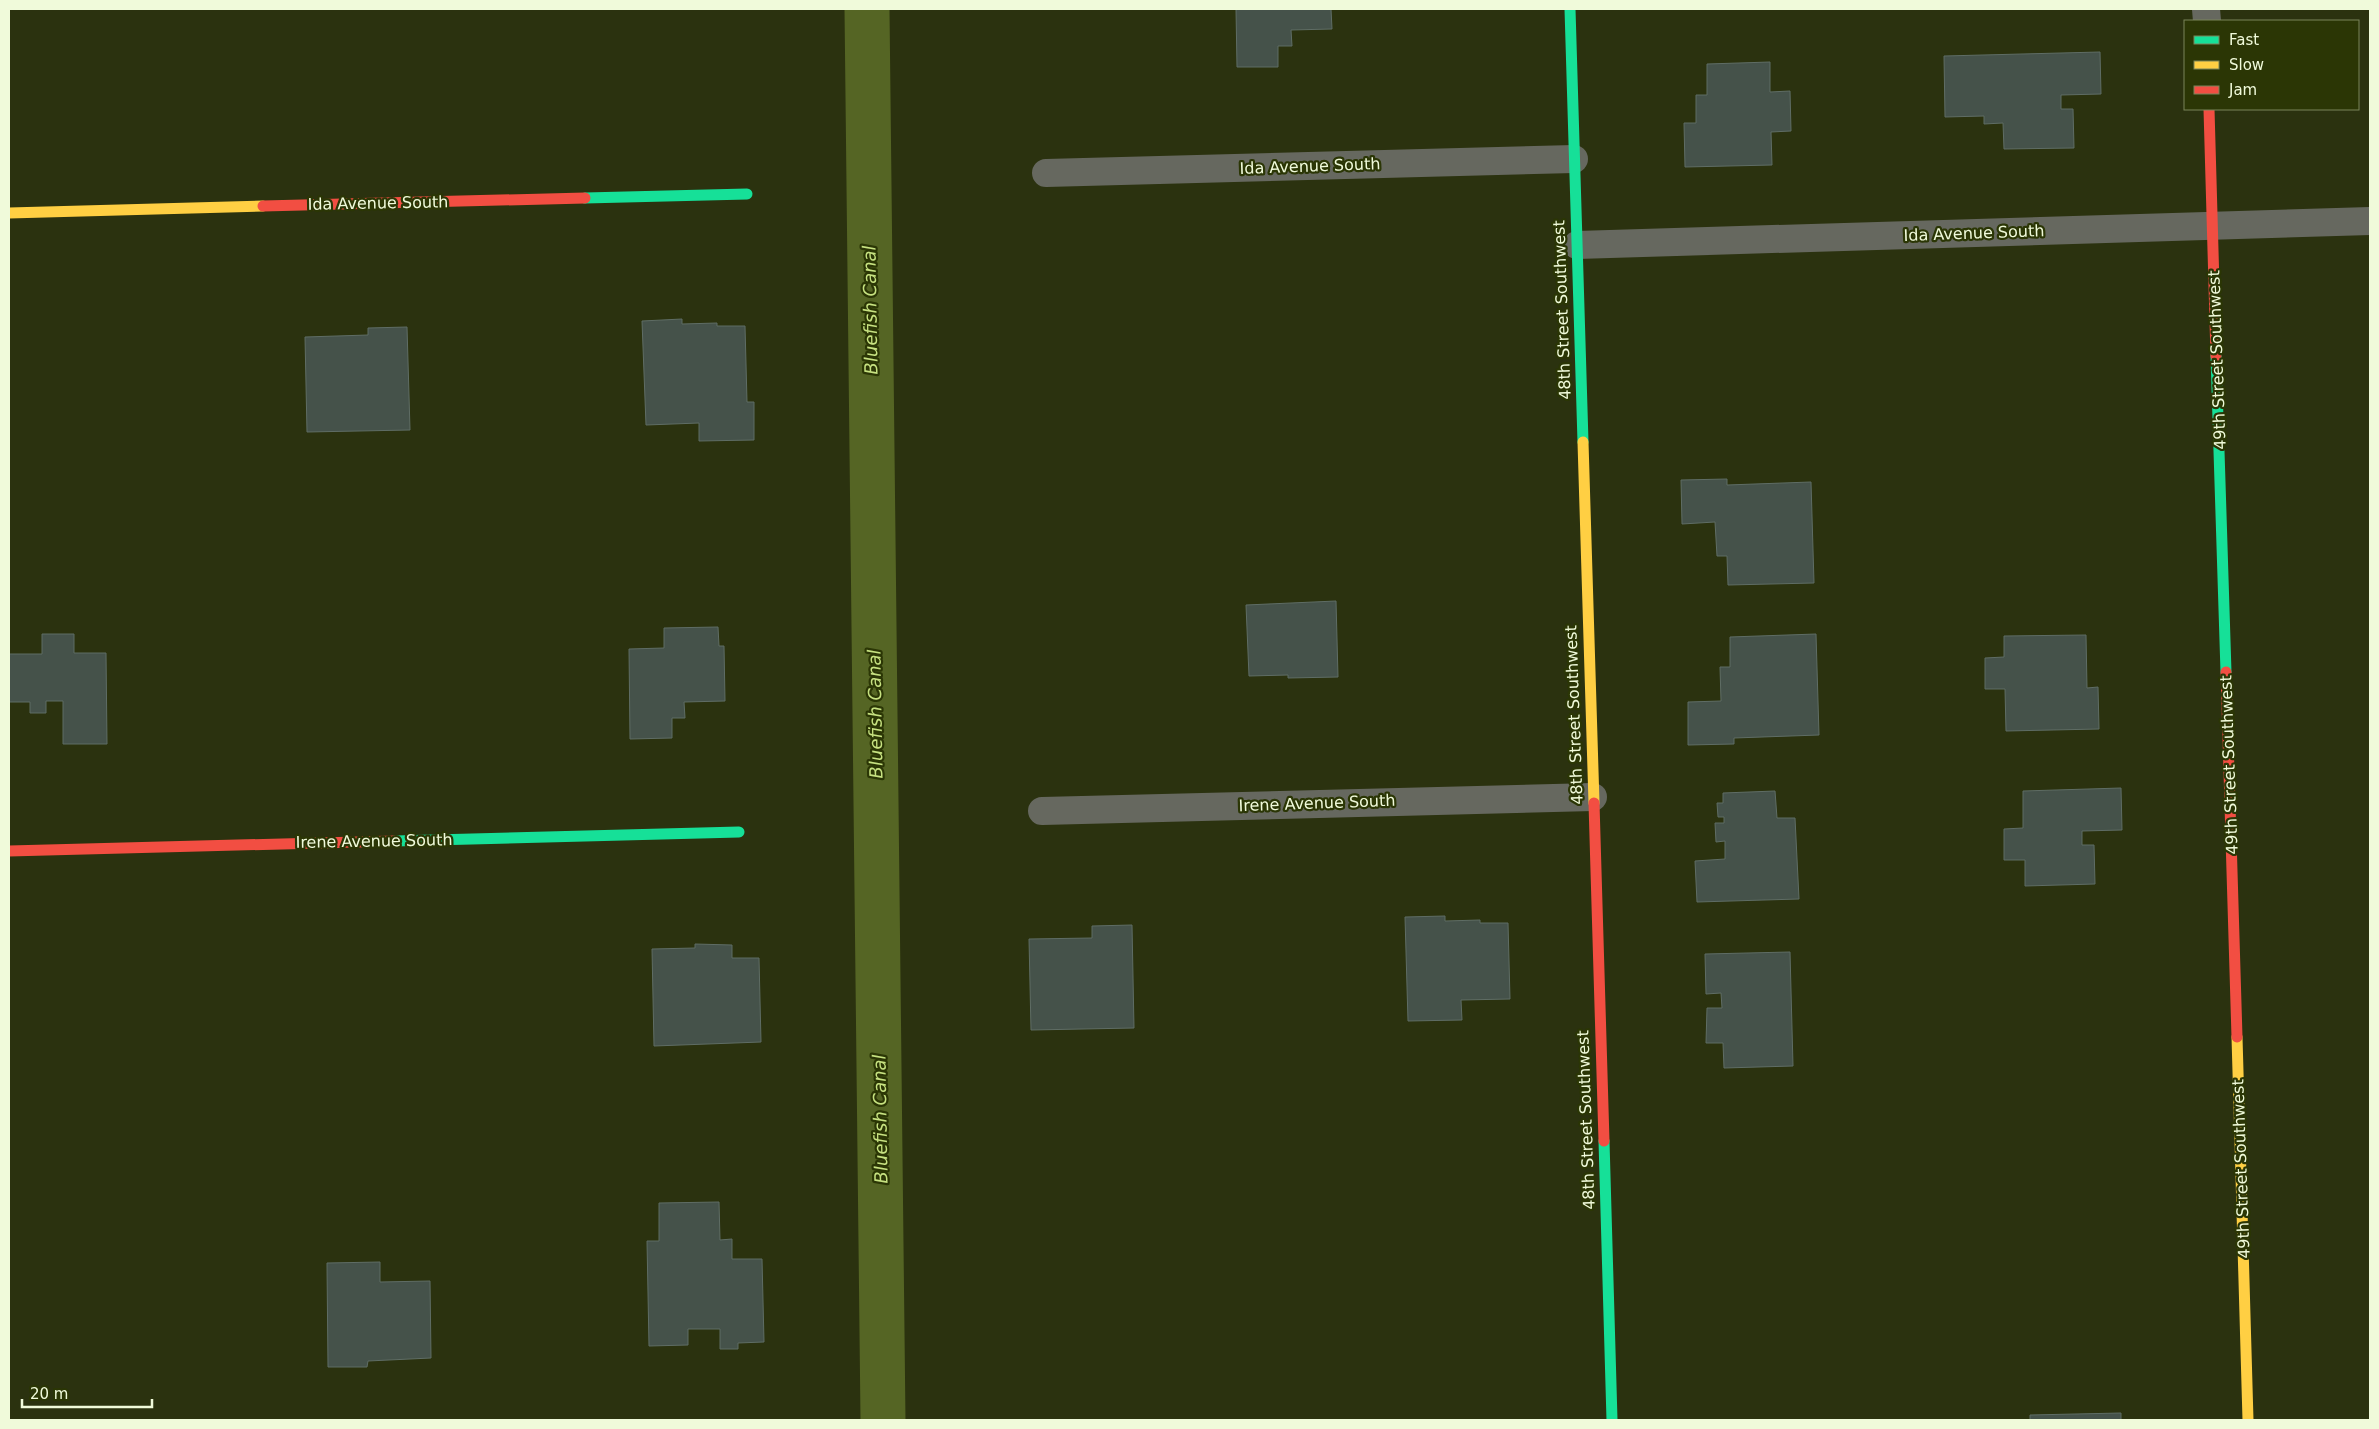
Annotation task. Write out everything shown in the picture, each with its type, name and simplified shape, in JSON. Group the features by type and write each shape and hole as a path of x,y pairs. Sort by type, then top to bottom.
{"street":[{"name":"48th Street Southwest","path":"1570,9 1612,1420"},
{"name":"49th Street Southwest","path":"2209,110 2248,1420"},
{"name":"Ida Avenue South","path":"1046,173 1574,159"},
{"name":"Ida Avenue South","path":"9,213 747,194"},
{"name":"Ida Avenue South","path":"1577,245 2370,222"},
{"name":"Irene Avenue South","path":"1042,811 1593,797"},
{"name":"Irene Avenue South","path":"9,851 739,832"}],"building":[{"path":"1236,9 1331,9 1332,29 1291,30 1292,46 1278,46 1278,67 1237,67"},
{"path":"2100,52 2101,94 2061,95 2061,109 2073,109 2074,148 2004,149 2003,123 1984,124 1984,116 1945,117 1944,56"},
{"path":"1770,62 1770,92 1790,91 1791,131 1771,132 1772,165 1685,167 1684,123 1696,123 1696,95 1707,95 1707,64"},
{"path":"682,319 682,324 717,323 717,326 745,326 747,402 754,402 754,440 699,441 699,423 646,425 642,321"},
{"path":"407,327 410,430 307,432 305,337 368,335 368,328"},
{"path":"1727,479 1727,485 1811,482 1814,583 1728,585 1727,556 1717,556 1715,522 1682,524 1681,480"},
{"path":"1336,601 1338,677 1288,678 1288,675 1249,676 1246,605"},
{"path":"718,627 719,646 724,646 725,701 684,702 685,718 672,718 672,738 630,739 629,649 664,648 664,628"},
{"path":"42,634 74,634 74,653 106,653 107,744 63,744 63,701 46,701 46,713 30,713 30,702 9,702 9,654 42,654"},
{"path":"1816,634 1819,735 1734,738 1734,744 1688,745 1688,702 1721,701 1720,667 1730,667 1730,637"},
{"path":"2086,635 2087,688 2098,687 2099,729 2006,731 2005,689 1985,689 1985,658 2004,657 2004,636"},
{"path":"2121,788 2122,830 2082,831 2082,845 2094,845 2095,884 2025,886 2025,860 2004,860 2004,829 2023,828 2023,791"},
{"path":"1775,791 1777,818 1795,818 1799,899 1697,902 1695,861 1725,859 1725,841 1716,842 1715,823 1724,823 1724,817 1718,817 1717,803 1723,803 1723,793"},
{"path":"1445,916 1445,921 1480,920 1480,923 1508,923 1510,999 1461,1000 1462,1020 1408,1021 1405,917"},
{"path":"1132,925 1134,1028 1031,1030 1029,939 1092,938 1092,926"},
{"path":"695,944 732,945 732,958 759,958 761,1042 654,1046 652,949 695,948"},
{"path":"1790,952 1793,1066 1724,1068 1723,1043 1706,1043 1707,1008 1722,1008 1721,993 1706,994 1705,954"},
{"path":"719,1202 720,1240 732,1239 732,1259 762,1259 764,1342 738,1343 738,1349 720,1349 720,1329 688,1329 688,1345 649,1346 647,1241 659,1241 659,1203"},
{"path":"380,1262 380,1282 430,1281 431,1358 368,1361 367,1367 328,1367 327,1263"},
{"path":"2121,1413 2121,1420 2030,1420 2030,1415"}],"waterway":[{"name":"Bluefish Canal","path":"867,9 883,1420"}],"traffic: fast":[{"path":"1570,9 1583,442"},
{"path":"585,198 747,194"},
{"path":"2216,356 2226,672"},
{"path":"395,841 739,832"},
{"path":"1604,1141 1612,1420"}],"traffic: slow":[{"path":"9,213 263,206"},
{"path":"1583,442 1594,803"},
{"path":"2237,1037 2248,1420"}],"traffic: jam":[{"path":"2209,110 2216,356"},
{"path":"263,206 585,198"},
{"path":"2226,672 2237,1037"},
{"path":"1594,803 1604,1141"},
{"path":"9,851 395,841"}]}
